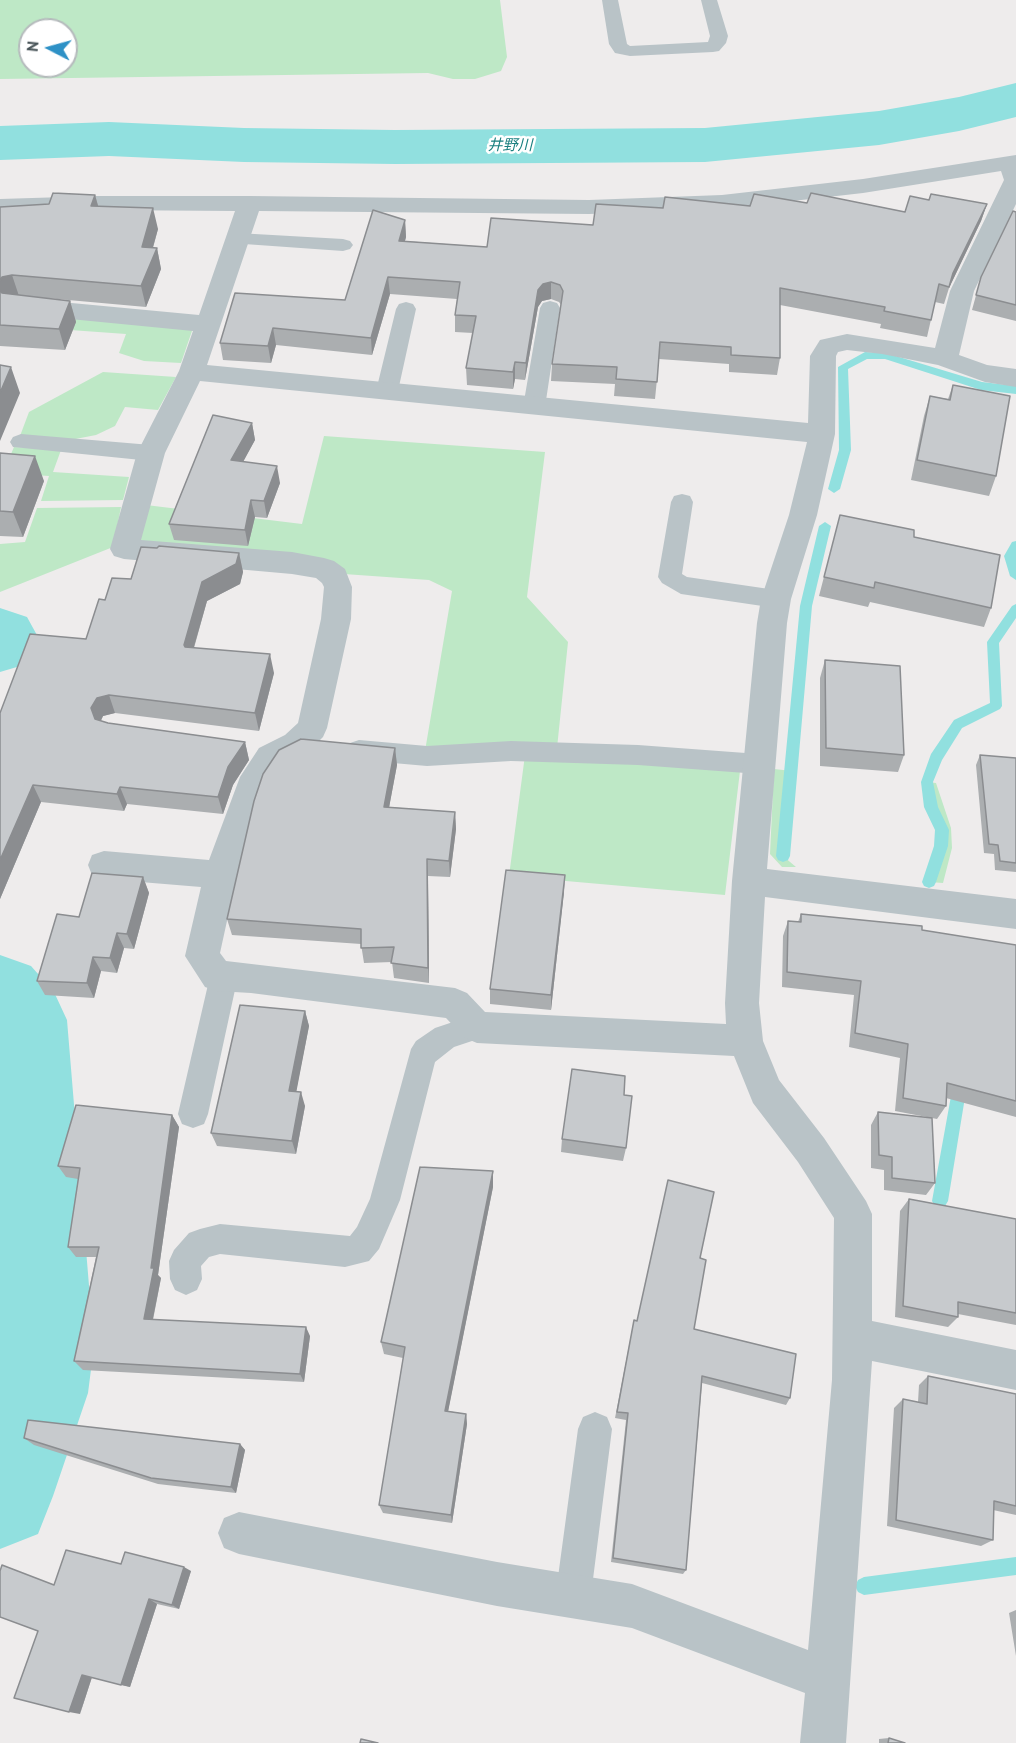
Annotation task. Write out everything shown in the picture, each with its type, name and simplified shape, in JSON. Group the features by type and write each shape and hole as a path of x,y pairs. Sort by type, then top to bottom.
{"street":[{"path":"0,206 97,203 250,203 589,207 722,202 794,195 1013,164 1016,180 962,291 945,358"},
{"path":"250,203 192,371 151,453 124,549 292,563 324,569 335,578 338,587 336,619 312,728 297,748 270,757 251,786 220,875 202,956 217,976 455,1004 477,1028 745,1041"},
{"path":"18,306 209,324"},
{"path":"823,1743 852,1380 853,1214 811,1150 766,1091 745,1041 742,1002 749,881 776,600 803,515 822,434 821,373 823,356 829,346 847,342 882,346 945,358 985,373 1016,378"},
{"path":"192,371 822,434"},
{"path":"104,865 220,875"},
{"path":"749,881 1016,914"},
{"path":"852,1337 1016,1370"},
{"path":"239,1533 497,1584 647,1610 829,1680"}],"lane":[{"path":"610,0 618,44 621,49 630,51 712,47 717,43 719,36 708,0"},
{"path":"237,239 343,245"},
{"path":"534,407 550,308"},
{"path":"387,391 406,309"},
{"path":"21,442 151,453"},
{"path":"682,502 670,577 681,585 776,600"},
{"path":"297,748 427,756 511,751 759,764"},
{"path":"193,1114 224,976"},
{"path":"186,1280 185,1261 200,1244 220,1239 345,1252 358,1250 368,1238 385,1200 421,1058 426,1050 445,1037 477,1028"},
{"path":"562,1595 574,1587 595,1429"}],"green space":[{"path":"0,0 500,0 507,57 501,71 475,79 453,79 428,73 78,78 78,18 18,18 18,78 71,78 0,79"},
{"path":"0,310 193,328 181,363 144,361 119,353 126,334 0,325"},
{"path":"103,372 176,377 158,410 125,407 115,426 96,435 65,441 20,436 29,412"},
{"path":"324,436 545,452 527,597 568,642 557,748 425,751 452,591 429,580 344,574 136,543 146,505 302,524"},
{"path":"14,447 61,450 53,472 129,477 123,500 41,501 49,476 3,473"},
{"path":"121,507 113,547 0,592 0,544 25,542 37,508"},
{"path":"525,755 740,771 725,895 509,876"},
{"path":"774,769 792,771 783,856 796,867 782,867 770,854"},
{"path":"927,782 936,783 951,828 952,848 943,883 929,882 941,846 942,830 931,807"}],"building":[{"path":"53,193 95,195 91,206 153,208 142,247 157,248 141,286 12,275 2,277 0,281 0,207 49,204"},
{"path":"811,193 905,212 910,196 929,200 931,194 987,204 953,273 949,287 939,284 931,320 884,311 885,307 780,288 780,358 731,355 731,347 660,342 657,382 616,379 617,367 552,364 563,291 560,285 551,282 543,284 538,290 526,363 515,362 513,372 466,368 476,316 455,315 460,282 388,277 371,338 273,328 268,346 220,343 235,293 345,300 373,210 405,220 399,241 487,247 491,218 593,225 596,204 663,208 665,197 750,206 754,194 807,203"},
{"path":"1013,211 1016,212 1016,305 976,295 981,277"},
{"path":"0,290 2,293 70,301 59,329 0,325"},
{"path":"0,365 11,367 0,393"},
{"path":"953,385 1010,396 996,476 917,460 930,396 950,400"},
{"path":"213,415 252,423 231,460 277,466 264,501 251,500 245,530 169,524"},
{"path":"0,453 35,456 13,512 0,511"},
{"path":"840,515 914,530 914,537 1000,555 991,608 875,582 874,588 824,577"},
{"path":"159,546 239,553 236,564 202,582 184,645 185,647 270,654 255,713 109,695 97,698 91,708 95,719 108,723 245,742 228,767 218,797 120,787 117,794 33,785 0,860 0,713 30,634 86,639 99,599 105,600 112,578 131,579 141,547 157,548"},
{"path":"825,660 900,666 904,755 826,748"},
{"path":"301,739 395,748 384,807 455,812 449,861 427,859 428,968 391,963 394,947 361,948 361,929 227,919 254,801 263,774 279,750"},
{"path":"980,755 1016,758 1016,863 1000,861 998,845 989,844"},
{"path":"506,870 565,875 551,995 490,989"},
{"path":"92,873 143,877 127,934 117,933 110,958 93,957 87,983 37,981 57,914 79,917"},
{"path":"801,914 922,926 922,930 1016,945 1016,1101 947,1083 946,1106 903,1098 908,1044 855,1033 861,981 787,972 788,921 801,922"},
{"path":"240,1005 305,1011 289,1091 301,1092 292,1141 211,1133"},
{"path":"572,1069 625,1076 624,1095 632,1096 626,1148 562,1139"},
{"path":"76,1105 172,1115 151,1268 154,1268 144,1319 306,1327 300,1374 74,1361 99,1247 68,1247 80,1168 58,1166"},
{"path":"878,1112 932,1118 935,1183 892,1178 892,1157 879,1155"},
{"path":"420,1167 493,1171 445,1411 466,1414 451,1515 379,1505 405,1347 381,1342"},
{"path":"668,1180 714,1192 700,1258 706,1260 694,1329 796,1354 790,1398 702,1376 686,1570 613,1558 628,1413 617,1412 634,1320 637,1321"},
{"path":"909,1199 1016,1219 1016,1313 958,1302 958,1317 903,1306"},
{"path":"928,1376 1016,1394 1016,1506 994,1501 993,1540 896,1520 903,1399 927,1404"},
{"path":"28,1420 240,1444 231,1487 151,1478 24,1438"},
{"path":"66,1550 121,1564 125,1552 184,1567 172,1605 149,1599 121,1685 82,1675 69,1712 14,1698 38,1631 0,1617 2,1565 54,1585"},
{"path":"889,1738 905,1743 888,1743"},
{"path":"361,1739 378,1743 360,1743"}],"waterway":[{"name":"井野川","path":"0,143 109,139 244,145 395,147 705,145 879,128 959,114 1016,100"},
{"path":"834,489 845,450 843,367 865,355 886,356 981,386 1016,390"},
{"path":"783,856 806,606 825,526"},
{"path":"1016,545 1010,556 1016,576"},
{"path":"929,882 941,846 942,830 931,807 927,782 936,758 958,724 996,706 993,642 1016,609"},
{"path":"0,637 0,643"},
{"path":"0,994 22,1020 43,1346 37,1393 0,1496"},
{"path":"940,1201 960,1085"},
{"path":"864,1586 1016,1566"}]}
